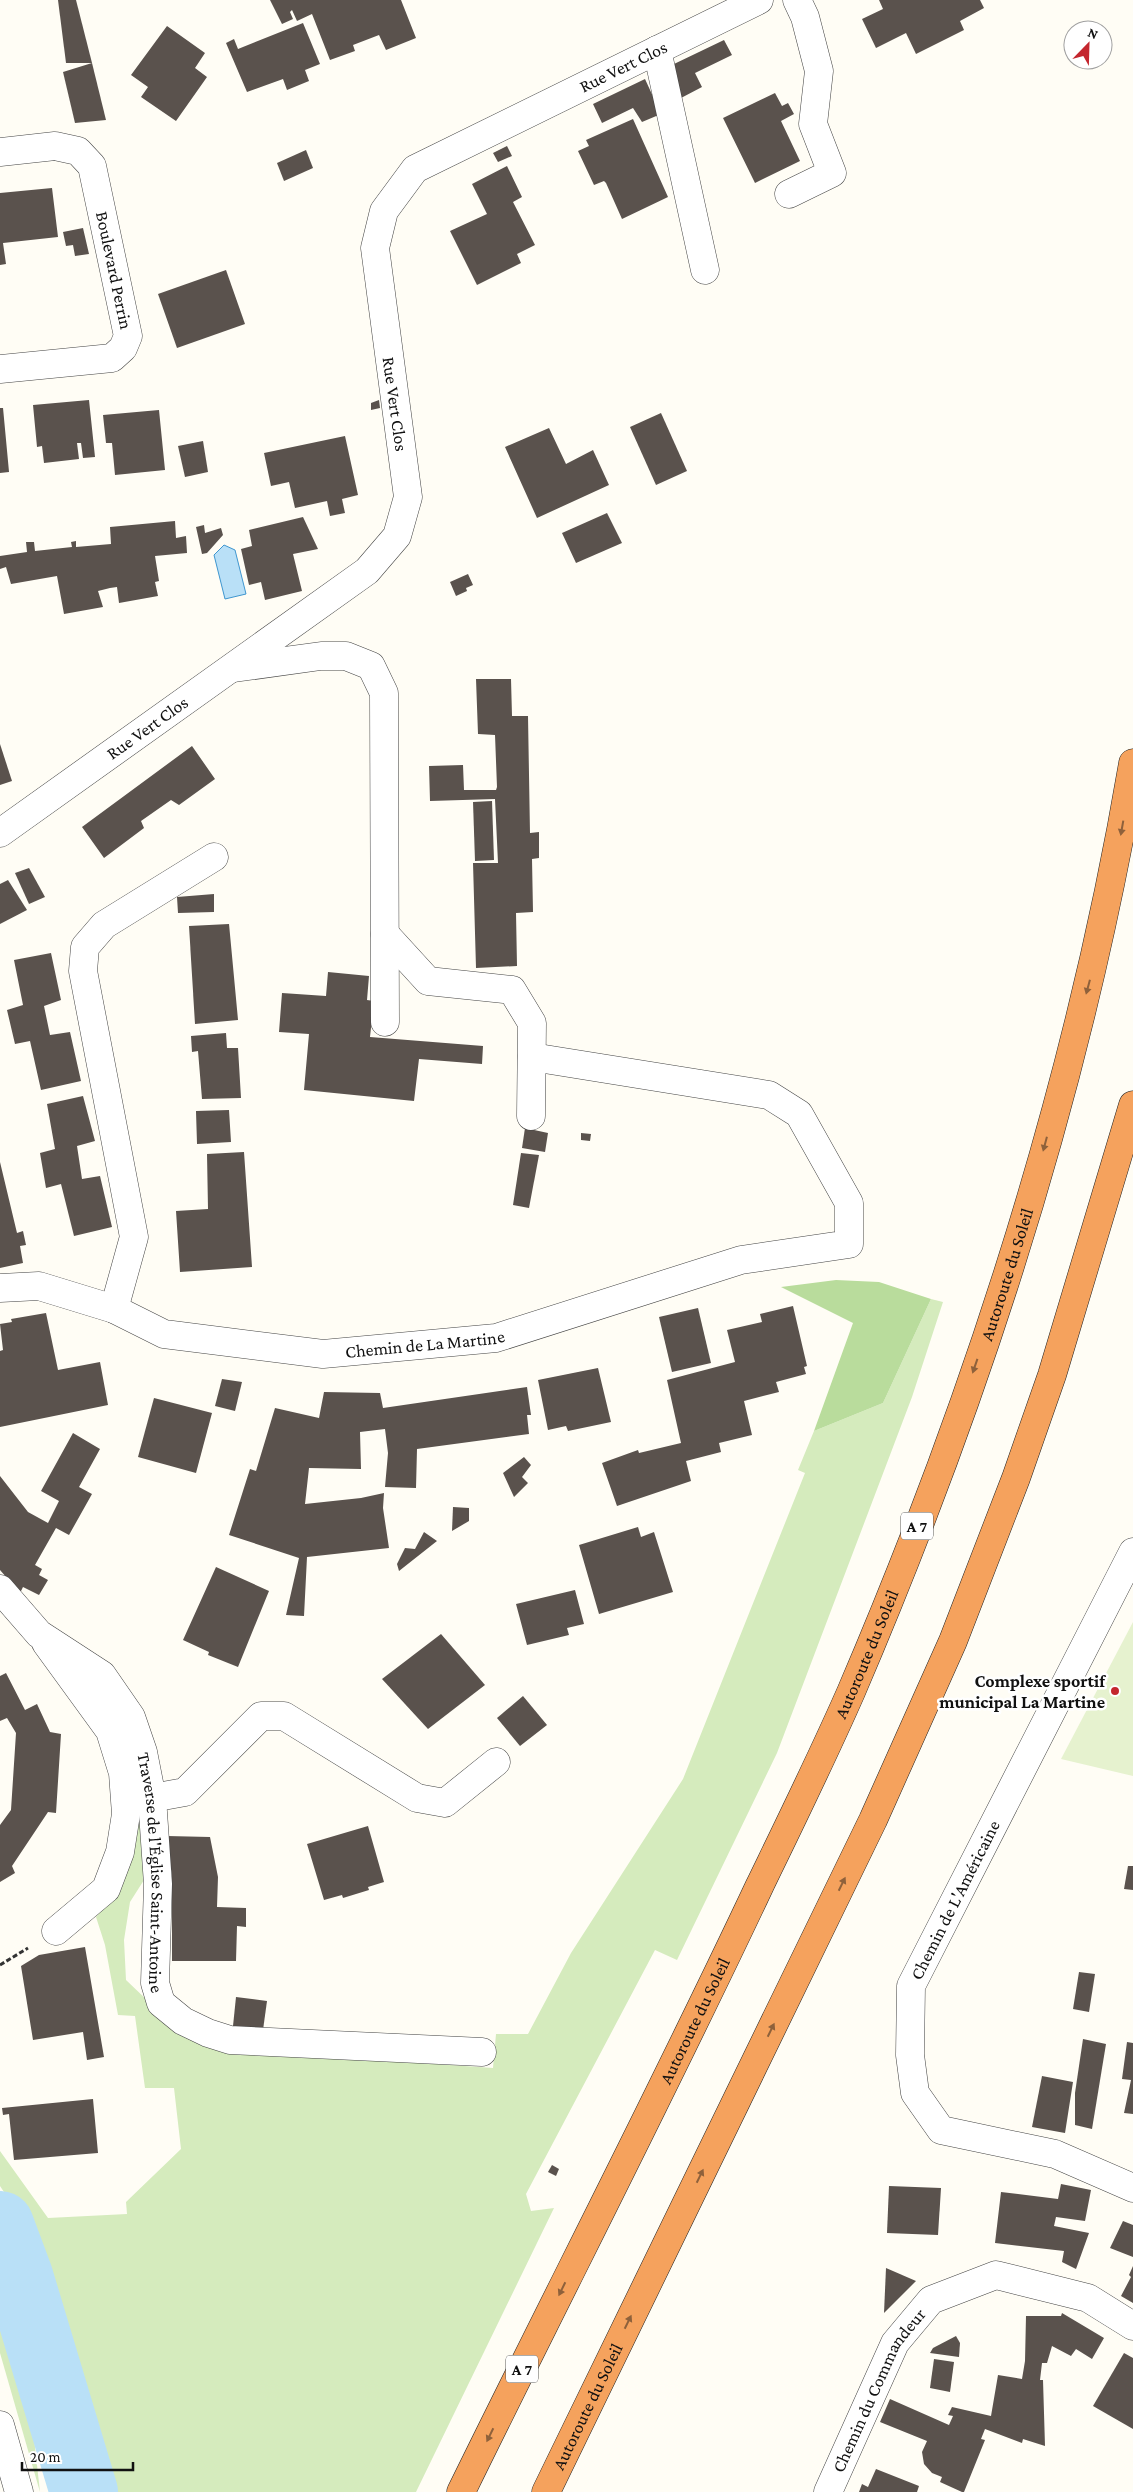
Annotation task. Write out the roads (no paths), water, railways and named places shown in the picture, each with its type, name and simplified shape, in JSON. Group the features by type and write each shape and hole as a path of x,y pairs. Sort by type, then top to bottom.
{"highway":[{"name":"Autoroute du Soleil","path":"461,2492 706,2002 849,1696 897,1581 989,1325 1038,1171 1092,972 1116,864 1133,763"},
{"name":"Autoroute du Soleil","path":"546,2492 874,1820 949,1650 1016,1478 1052,1375 1133,1107"}],"street":[{"name":"Rue Vert Clos","path":"0,833 367,571 397,536 408,497 375,248 384,211 415,169 759,0"},
{"path":"789,194 832,173 813,124 819,71 805,17 797,0"},
{"path":"657,50 705,270"},
{"name":"Boulevard Perrin","path":"0,152 55,146 78,151 92,166 128,336 123,348 112,358 0,369"},
{"path":"232,668 321,656 346,656 371,666 384,693 385,1022"},
{"path":"114,1309 134,1237 82,971 85,947 104,925 214,857"},
{"path":"384,934 428,981 512,990 532,1023 531,1116"},
{"name":"Chemin de La Martine","path":"0,1288 39,1286 114,1309 164,1334 322,1354 496,1338 741,1260 849,1244 849,1204 799,1114 769,1095 532,1057"},
{"name":"Chemin de L'Américaine","path":"1133,1552 911,1986 910,2055 915,2093 941,2130 1055,2154 1133,2188"},
{"name":"Traverse de l'Église Saint-Antoine","path":"0,1589 39,1634 76,1655 102,1675 131,1717 143,1752 152,1798 158,1884 155,1983 161,2003 183,2021 208,2033 230,2040 482,2052"},
{"path":"39,1634 110,1732 123,1773 126,1814 120,1852 106,1889 56,1931"},
{"path":"152,1798 185,1792 261,1716 284,1716 417,1798 444,1803 496,1762"},
{"name":"Chemin du Commandeur","path":"828,2492 895,2343 931,2300 996,2275 1088,2298 1133,2326"},
{"path":"0,2426 18,2492"}],"water":[{"path":"224,545 235,550 246,594 225,599 214,555"}],"waterway":[{"path":"0,2225 19,2276 84,2492"}],"place":[{"name":"Complexe sportif municipal La Martine","path":"1115,1691"}]}
